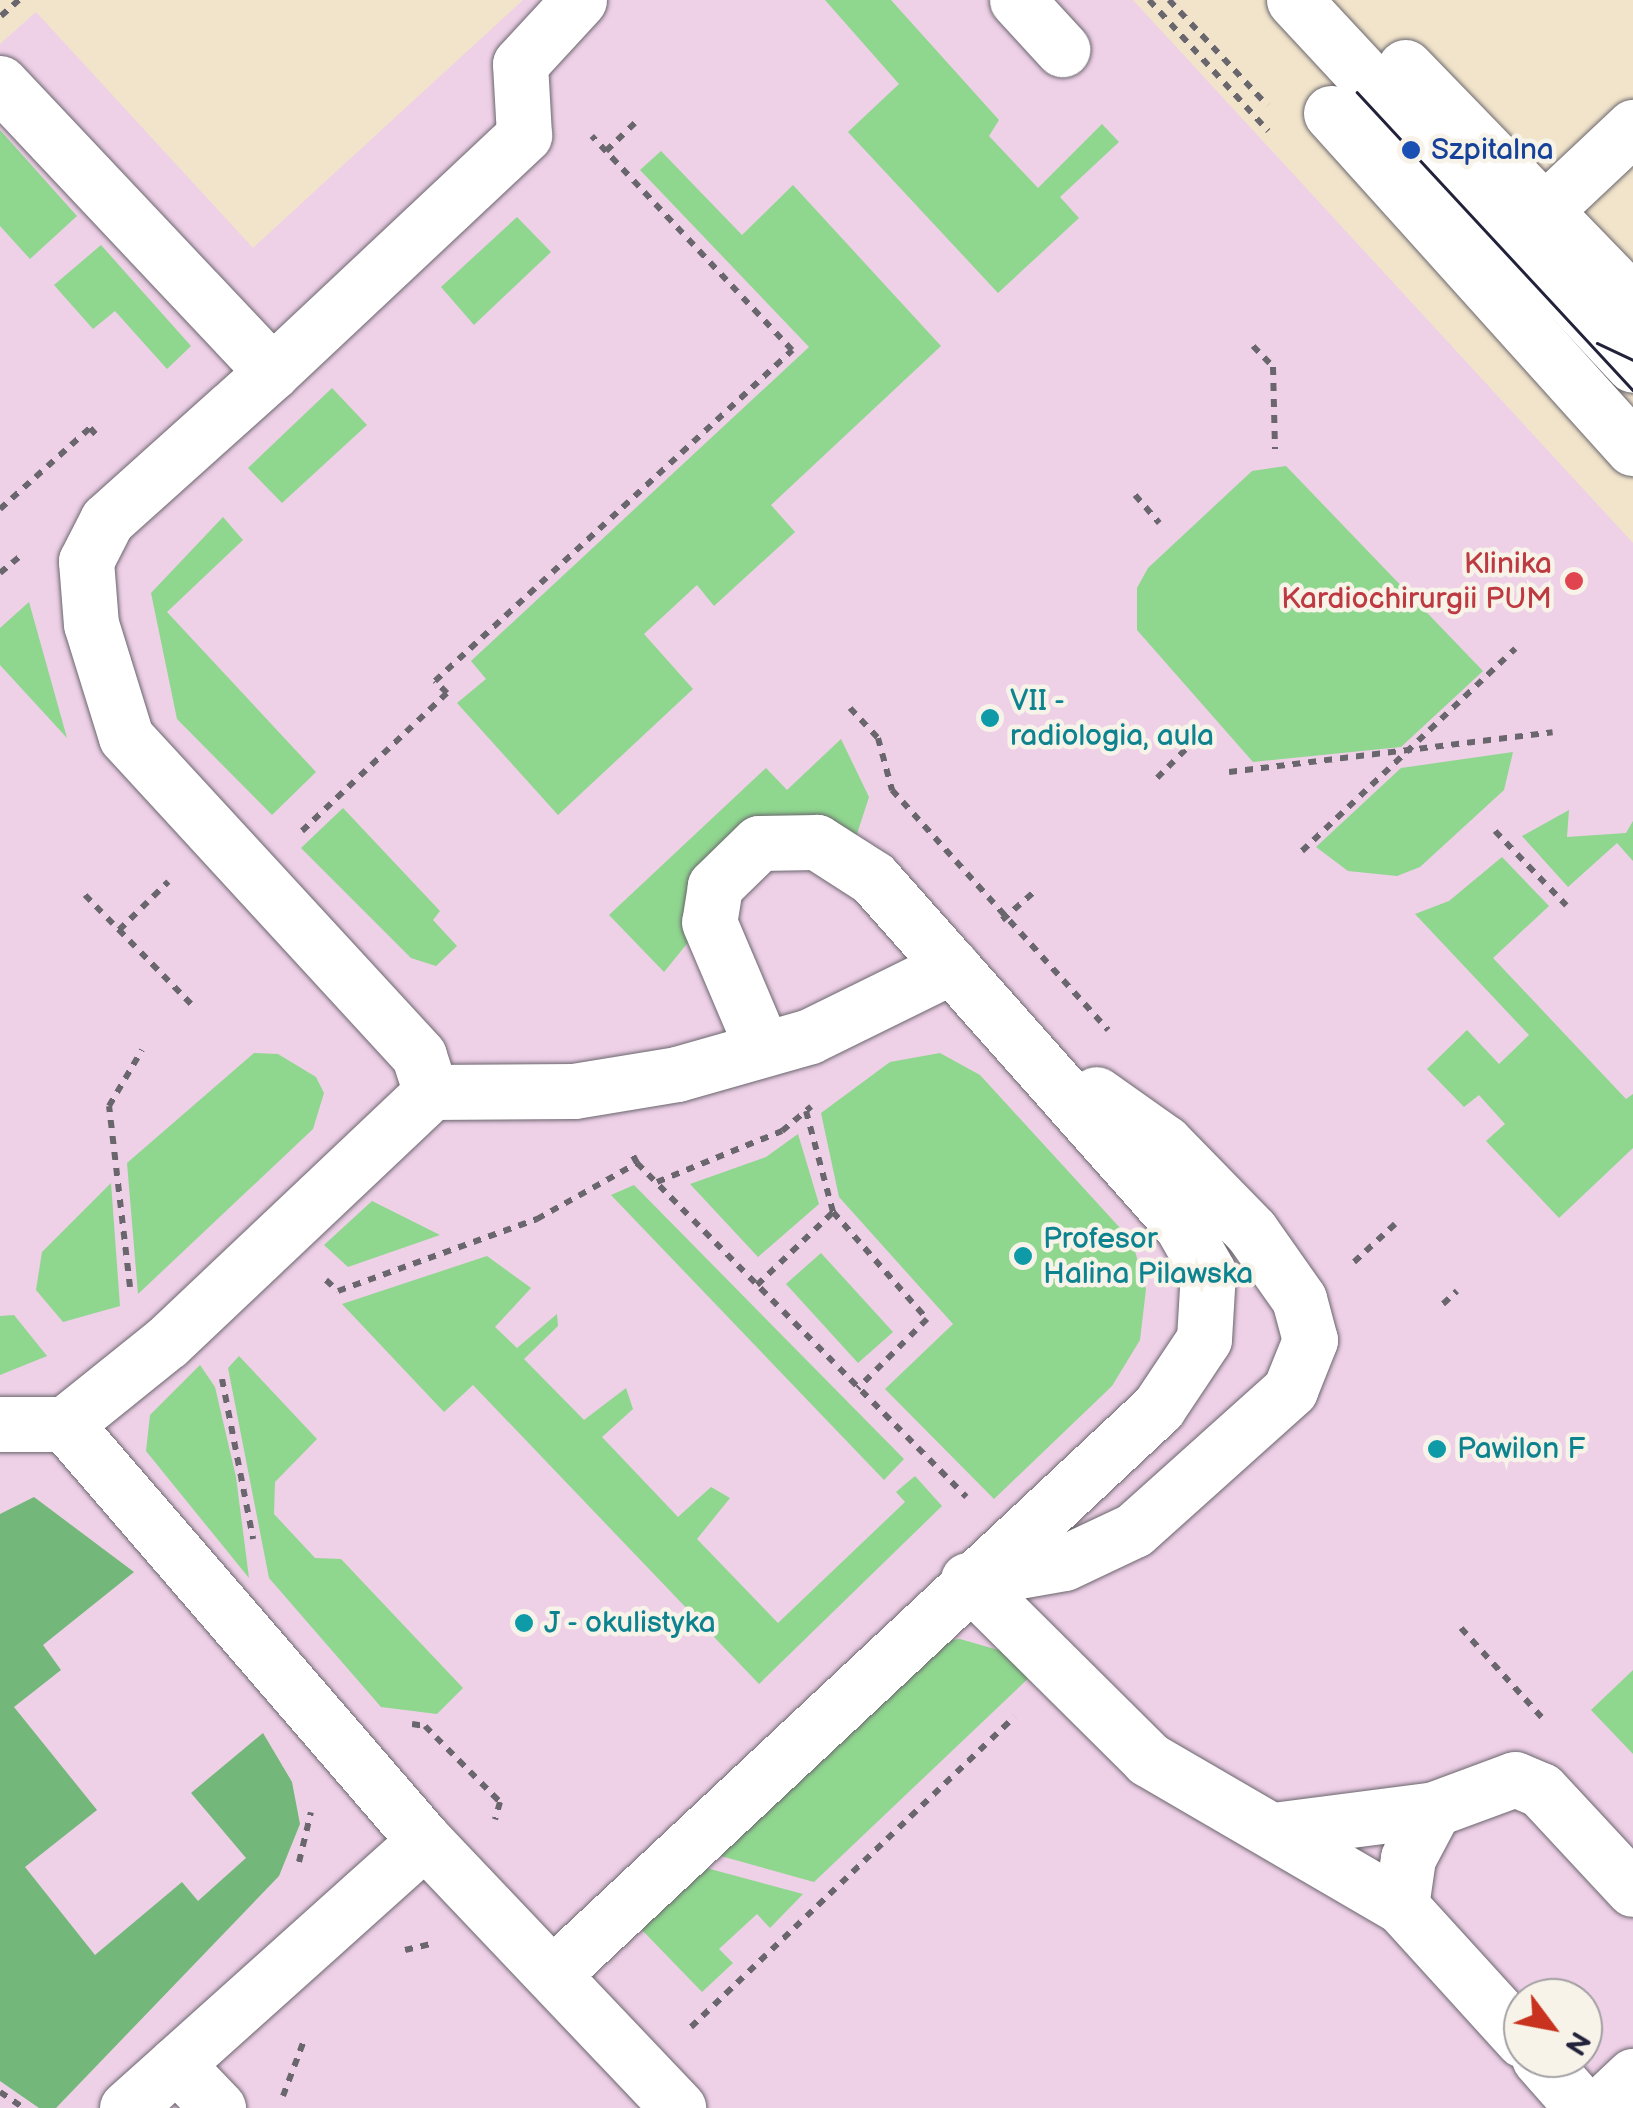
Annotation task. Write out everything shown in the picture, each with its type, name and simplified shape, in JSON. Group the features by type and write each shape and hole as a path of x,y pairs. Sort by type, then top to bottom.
{"street":[{"path":"431,1092 419,1056 126,737 92,624 86,561 107,520 272,372 524,135 520,64 579,0"},
{"path":"1017,0 1062,49"},
{"path":"1294,0 1633,365"},
{"path":"1396,57 1633,302"},
{"path":"0,83 272,372"},
{"path":"1331,113 1633,448"},
{"path":"1546,209 1633,127"},
{"path":"555,1972 968,1580 1158,1408 1204,1339 1208,1272 1182,1226 952,966 844,855 817,842 759,843 715,886 709,922 763,1049"},
{"path":"662,2090 555,1972 425,1840 234,1626 28,1434 167,1342 431,1092 574,1091 763,1049 810,1036 952,966"},
{"path":"968,1580 1064,1563 1134,1530 1290,1390 1310,1340 1299,1299 1251,1230 1164,1142 1023,1043"},
{"path":"968,1580 1148,1758 1216,1804 1281,1829 1401,1906 1503,2018"},
{"path":"1281,1829 1434,1809 1515,1779 1541,1790 1633,1890"},
{"path":"1401,1906 1408,1858 1434,1809"},
{"path":"128,2108 425,1840"},
{"path":"176,2064 218,2108"},
{"path":"1599,2108 1633,2076"},
{"path":"1557,2078 1583,2108"}],"path":[{"path":"0,17 19,0"},
{"path":"606,151 638,120"},
{"path":"575,147 589,134"},
{"path":"252,875 447,694 434,681 792,350 649,196"},
{"path":"1252,346 1272,367 1275,449"},
{"path":"1135,495 1160,523"},
{"path":"1302,851 1516,649"},
{"path":"850,708 878,738 892,790 1119,1040"},
{"path":"1228,772 1401,756 1552,732"},
{"path":"1157,778 1198,738"},
{"path":"1495,832 1566,905"},
{"path":"85,895 192,1005"},
{"path":"656,1182 782,1131 820,1100"},
{"path":"806,1111 833,1212 927,1319 858,1388"},
{"path":"637,1163 975,1506"},
{"path":"757,1285 833,1212"},
{"path":"1364,1254 1395,1224"},
{"path":"1334,1252 1348,1267"},
{"path":"1443,1304 1457,1291"},
{"path":"218,1364 258,1576 272,1592 234,1626"},
{"path":"1461,1628 1530,1699"},
{"path":"662,2090 1060,1673"},
{"path":"1531,1724 1545,1716"},
{"path":"396,1722 425,1726 500,1802 494,1826 506,1838"},
{"path":"294,1872 311,1830 312,1797"},
{"path":"392,1953 446,1948"},
{"path":"271,2108 286,2094 308,2030"},
{"path":"0,2092 24,2108"}],"shaded area":[{"path":"523,0 1133,0 1633,543 1633,2108 0,2108 0,44 36,12 253,248"}],"green space":[{"path":"825,0 891,0 999,120 989,136 1038,188 1102,124 1119,142 1060,197 1079,218 998,293 848,132 899,84"},
{"path":"0,130 77,216 30,259 0,226"},
{"path":"661,151 742,235 793,185 941,346 771,505 795,532 714,606 697,585 644,634 693,689 558,815 457,703 486,679 471,661 809,347 640,170"},
{"path":"517,217 551,252 474,325 441,287"},
{"path":"101,245 191,346 167,369 115,311 93,329 54,285"},
{"path":"332,388 367,425 282,503 248,468"},
{"path":"1286,466 1483,671 1401,747 1253,762 1137,630 1137,588 1148,568 1252,471"},
{"path":"223,517 243,540 167,612 316,772 272,815 177,719 151,593"},
{"path":"29,602 67,738 0,665 0,628"},
{"path":"841,739 869,797 855,840 790,817 664,972 609,915 766,768 787,790"},
{"path":"1513,752 1504,790 1420,867 1397,876 1348,871 1316,847 1401,768"},
{"path":"343,808 440,911 433,920 457,946 436,966 411,958 301,848"},
{"path":"1569,810 1567,837 1626,833 1633,821 1633,861 1617,843 1568,887 1522,836"},
{"path":"1502,857 1549,906 1493,958 1626,1099 1633,1094 1633,1148 1559,1218 1486,1141 1505,1124 1479,1095 1464,1107 1427,1069 1467,1030 1499,1064 1529,1035 1415,914 1449,901"},
{"path":"254,1053 278,1054 316,1077 324,1093 313,1129 138,1294 127,1163"},
{"path":"940,1053 980,1075 1132,1241 1146,1289 1140,1340 1112,1386 994,1499 885,1389 953,1324 839,1197 821,1113 890,1062"},
{"path":"798,1134 819,1204 758,1257 690,1184 766,1157"},
{"path":"111,1183 120,1306 63,1322 36,1290 42,1252"},
{"path":"634,1185 904,1459 884,1480 611,1195"},
{"path":"372,1201 440,1235 348,1267 324,1245"},
{"path":"821,1253 893,1332 858,1363 786,1284"},
{"path":"487,1256 531,1288 495,1327 517,1348 557,1314 558,1326 524,1359 584,1420 626,1388 633,1409 602,1437 678,1517 711,1487 730,1498 697,1539 778,1623 905,1502 896,1492 915,1476 942,1506 759,1684 473,1385 444,1412 342,1304"},
{"path":"14,1315 47,1356 0,1375 0,1316"},
{"path":"239,1356 317,1439 275,1482 274,1514 315,1558 341,1559 463,1688 437,1714 381,1707 269,1578 228,1368"},
{"path":"200,1365 215,1387 236,1477 249,1578 146,1451 150,1415"},
{"path":"34,1497 134,1572 43,1645 61,1670 14,1707 97,1810 25,1867 95,1955 182,1882 198,1901 246,1858 191,1793 263,1733 292,1782 300,1824 279,1876 56,2108 39,2108 0,2081 0,1514"},
{"path":"960,1639 1005,1652 1034,1673 814,1882 710,1853 942,1641"},
{"path":"1633,1670 1633,1754 1591,1710"},
{"path":"699,1866 803,1894 770,1928 757,1914 719,1949 733,1963 702,1992 642,1930"}],"tram line":[{"path":"1357,92 1633,390"},
{"path":"1597,343 1633,360"}],"place":[{"name":"Szpitalna","path":"1411,150"},
{"name":"Klinika Kardiochirurgii PUM","path":"1574,581"},
{"name":"VII - radiologia, aula","path":"990,718"},
{"name":"Profesor Halina Pilawska","path":"1023,1256"},
{"name":"Pawilon F","path":"1437,1449"},
{"name":"J - okulistyka","path":"524,1623"}]}
